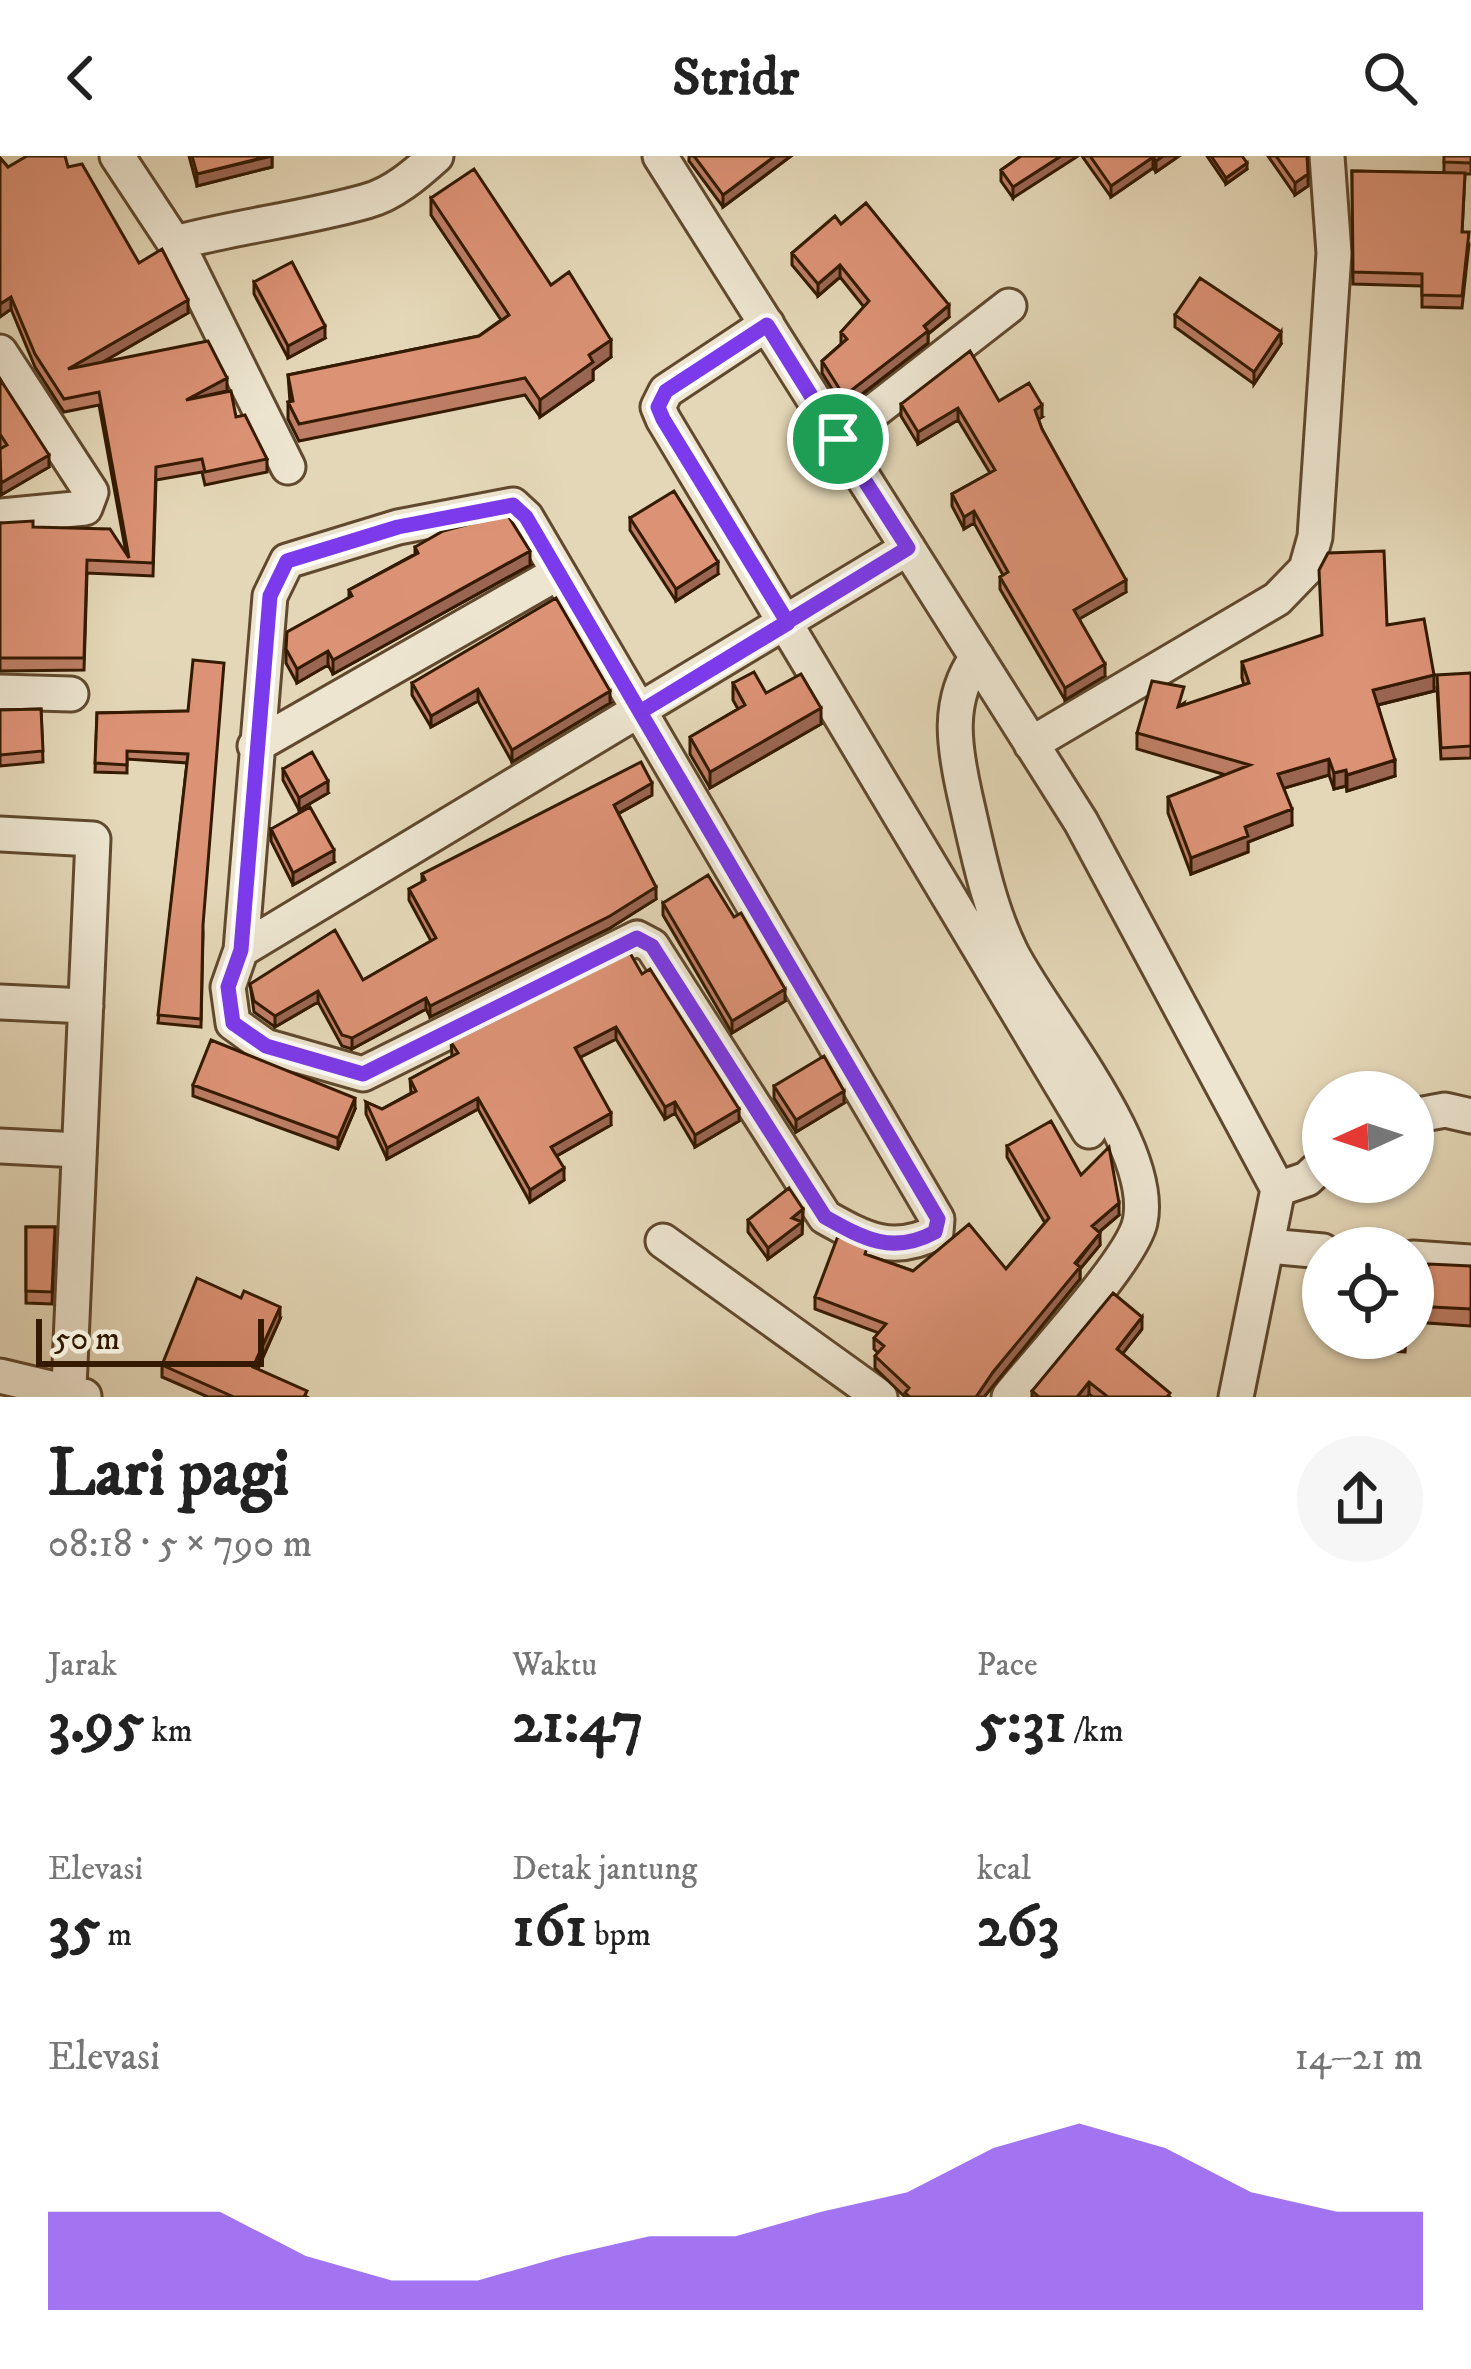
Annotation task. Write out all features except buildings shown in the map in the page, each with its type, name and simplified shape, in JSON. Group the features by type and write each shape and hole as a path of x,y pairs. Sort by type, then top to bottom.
{"street":[{"path":"117,156 175,243 288,466"},
{"path":"175,243 250,222 370,201 409,180 436,156"},
{"path":"660,156 1081,821 1278,1189 1236,1397"},
{"path":"1031,744 1277,599 1306,569 1316,537 1334,253 1327,156"},
{"path":"838,439 1009,306"},
{"path":"767,325 666,391 658,407 1089,1131"},
{"path":"0,352 92,492 85,508 0,516"},
{"path":"513,505 526,517 640,712 938,1219 935,1232 889,1246 863,1239 825,1217 652,946 637,938 363,1074 266,1046 233,1023 228,987 241,950 270,596 287,561 398,527 513,505"},
{"path":"241,950 908,548"},
{"path":"255,746 556,574"},
{"path":"976,657 960,681 953,742 997,914 1011,952 1119,1133 1143,1192 1139,1229 1132,1243 1009,1397"},
{"path":"0,692 70,694"},
{"path":"0,835 93,839 80,1150 77,1393 0,1376"},
{"path":"0,1002 86,1006"},
{"path":"1434,1112 1471,1116"},
{"path":"0,1146 80,1150"},
{"path":"1278,1189 1302,1181"},
{"path":"663,1240 880,1397"},
{"path":"1268,1246 1302,1249"},
{"path":"1434,1259 1471,1262"}],"route":[{"path":"838,439 767,325 666,391 658,407 663,419 788,623 640,712 938,1219 935,1232 918,1241 889,1246 863,1239 825,1217 652,946 637,938 628,938 363,1074 266,1046 233,1023 228,987 241,950 270,596 287,561 398,527 513,505 526,517 640,712 788,623 908,548 838,439"}]}
